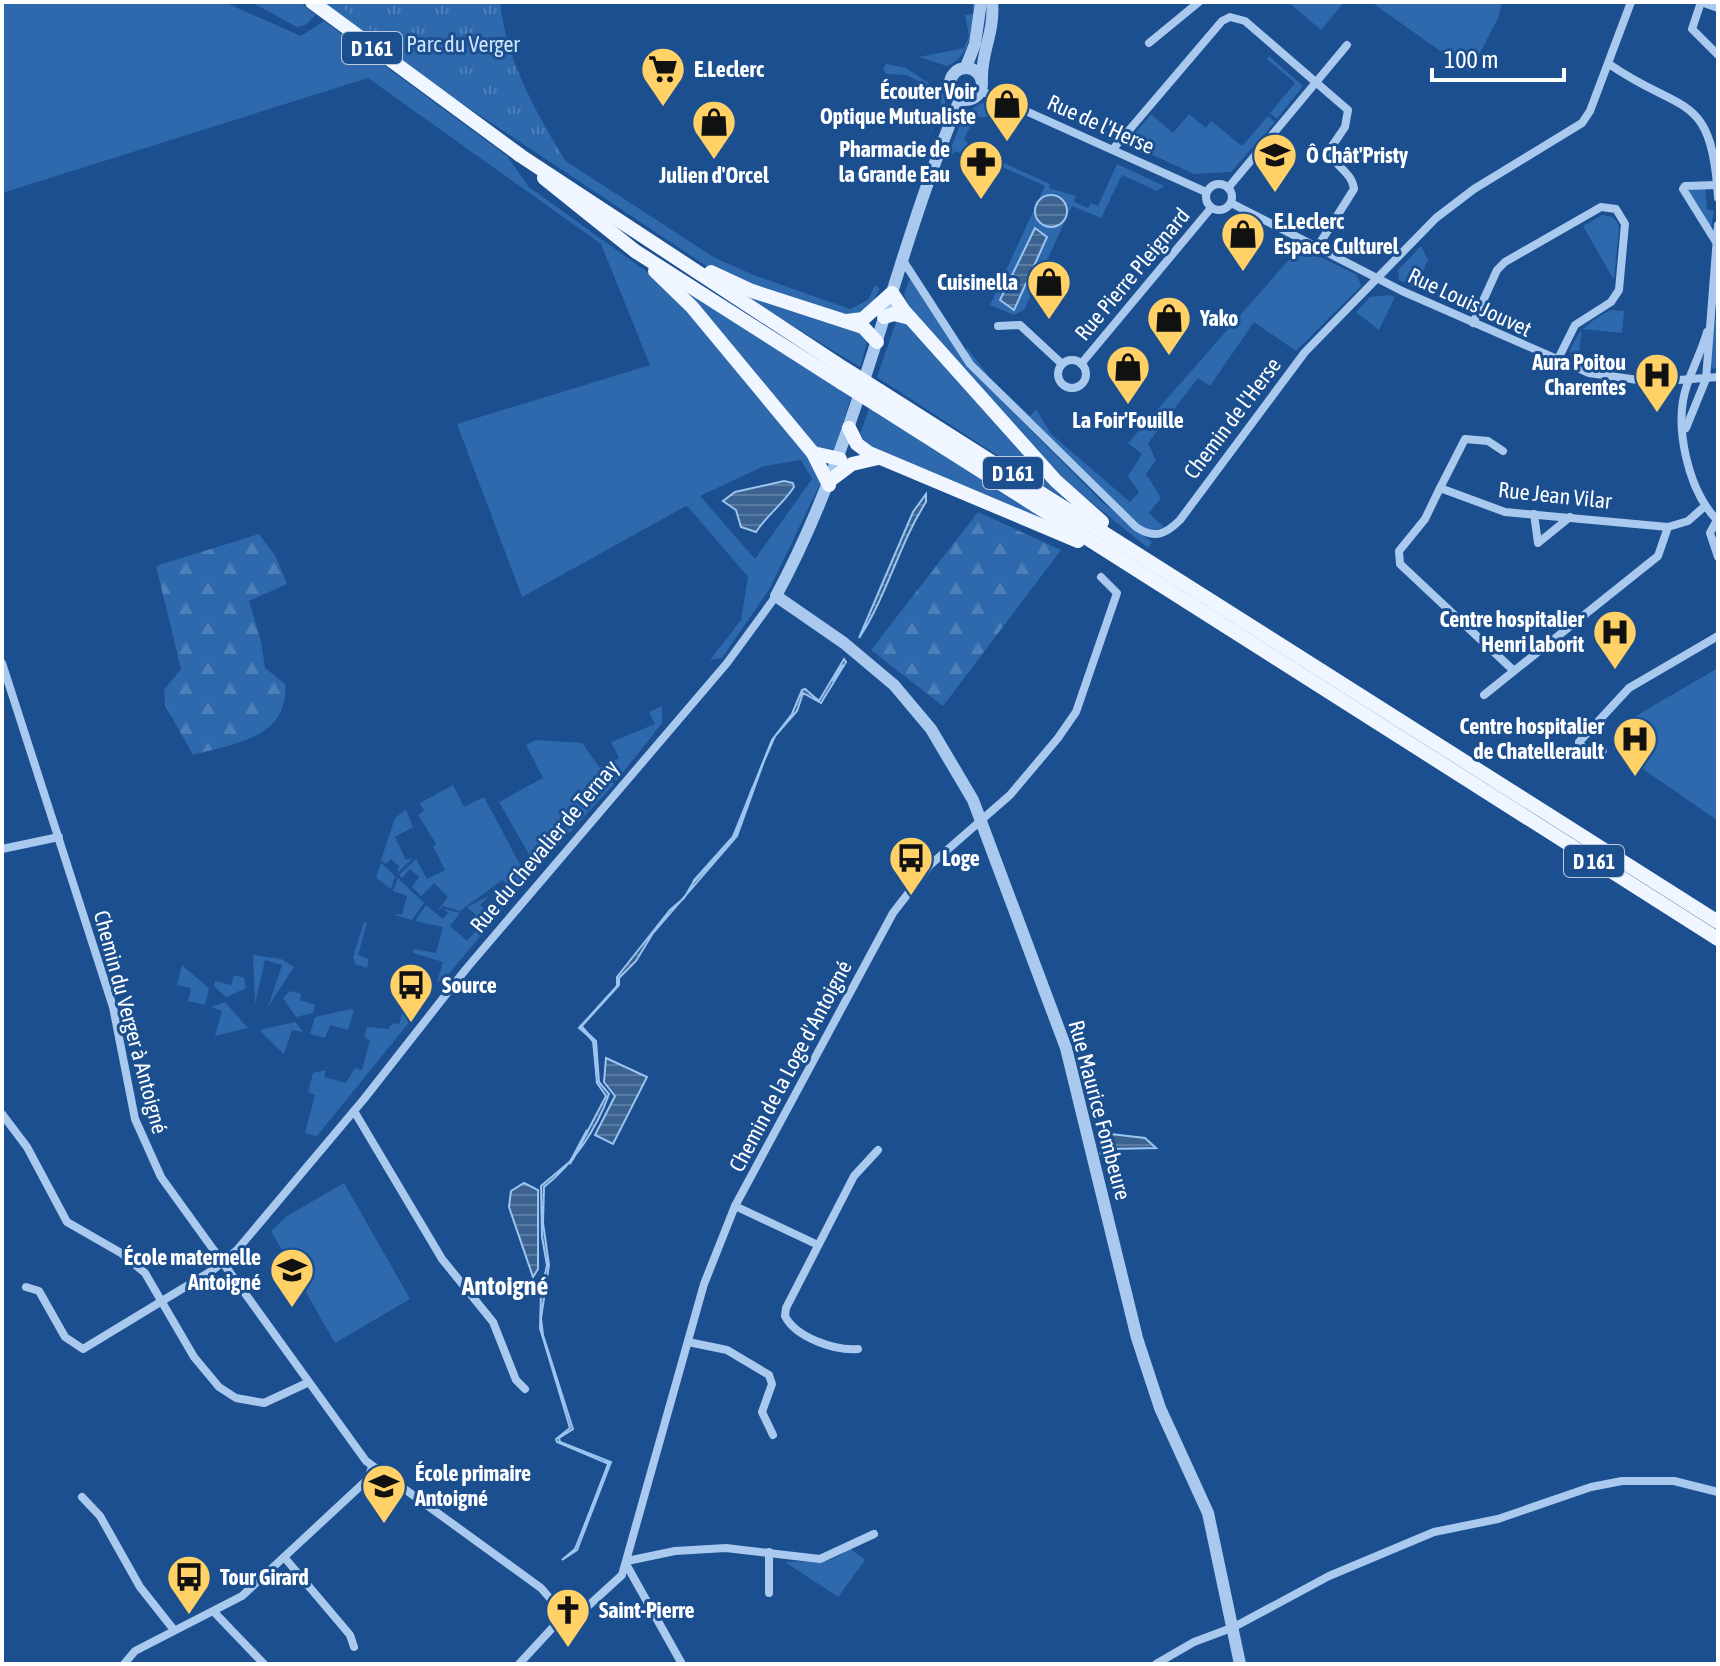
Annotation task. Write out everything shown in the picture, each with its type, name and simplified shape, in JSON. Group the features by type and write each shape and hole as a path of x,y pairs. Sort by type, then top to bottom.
{"main road":[{"name":"D 161","path":"312,2 521,156 677,258 844,376"},
{"name":"D 161","path":"521,156 577,207 635,251 844,376 1718,922"},
{"path":"635,251 692,307 813,453 831,482 852,464 879,458"},
{"path":"677,258 752,291 863,327 877,342"},
{"path":"847,321 863,319 892,293 910,318 1056,481 1099,520 1132,542 1139,562"},
{"path":"884,317 902,315 910,318"},
{"path":"849,428 857,444 879,458 1139,562"},
{"path":"813,453 840,459"},
{"name":"D 161","path":"1139,562 1718,939"}],"street":[{"path":"966,67 975,44 981,2"},
{"path":"981,85 974,69 966,67 956,71 950,79 953,93 960,99 969,100 981,85 981,68 992,34 992,2"},
{"path":"1149,43 1199,2"},
{"name":"Chemin de l'Herse","path":"902,259 970,364 1102,496 1149,535 1161,535 1180,520 1275,388 1305,352 1455,202 1582,123 1609,64 1631,2"},
{"path":"1718,8 1701,2 1692,29 1718,55"},
{"path":"1113,149 1222,21 1230,17 1245,21 1348,110 1345,127 1330,149 1332,158 1348,174 1354,189 1318,246"},
{"path":"1228,188 1347,45"},
{"path":"1609,64 1696,113 1710,137 1718,198"},
{"name":"Rue de l'Herse","path":"981,85 1206,192"},
{"name":"Rue du Chevalier de Ternay","path":"26,1287 39,1291 65,1337 83,1349 163,1301 241,1247 466,969 727,663 776,596 831,482 925,182 960,99"},
{"path":"1228,188 1216,184 1206,192 1206,201 1211,208 1222,210 1231,203"},
{"path":"1716,242 1683,189 1685,186 1717,185"},
{"path":"1228,188 1231,203"},
{"path":"1231,203 1379,278"},
{"path":"1473,323 1497,270 1505,262 1601,207 1616,209 1625,224 1617,297 1575,325 1557,361"},
{"name":"Rue Pierre Pleignard","path":"1081,364 1211,208"},
{"path":"1684,431 1706,379 1707,332 1718,225"},
{"name":"Rue Louis Jouvet","path":"1379,278 1557,361 1617,379 1688,380 1718,377"},
{"path":"998,326 1020,325 1062,364"},
{"path":"1707,332 1688,380 1684,431 1691,469 1705,506 1717,520 1710,533 1718,557"},
{"path":"1074,360 1081,364 1085,379 1071,388 1060,381 1058,372 1062,364 1074,360"},
{"name":"Rue Jean Vilar","path":"1503,451 1488,441 1465,439 1425,519 1399,551 1400,564 1513,670"},
{"name":"Rue Jean Vilar","path":"1440,488 1499,510 1668,527"},
{"path":"1484,695 1658,556 1668,527 1688,521 1705,506"},
{"path":"1534,514 1538,543 1570,517"},
{"name":"Chemin de la Loge d'Antoigné","path":"519,1664 545,1634 587,1607 610,1587 626,1563 704,1284 735,1206 893,913 930,865 1010,795 1076,712 1117,593 1101,577"},
{"name":"Rue Maurice Fombeure","path":"776,596 844,643 894,685 946,752 981,821 1066,1048 1137,1338 1160,1408 1208,1513 1240,1664"},
{"path":"1603,750 1586,752 1579,742 1626,691 1718,636"},
{"name":"Chemin du Verger à Antoigné","path":"2,663 113,1007 129,1099 142,1138 161,1177 307,1383 372,1467 382,1470 541,1588 567,1618"},
{"path":"2,849 59,837"},
{"path":"354,1111 442,1259 488,1314 501,1338 516,1380 525,1389"},
{"path":"2,1114 33,1155 67,1222 131,1260 145,1273 202,1368 227,1393 264,1403 307,1383"},
{"path":"858,1349 840,1350 795,1328 785,1316 854,1176 878,1150"},
{"path":"735,1206 818,1245"},
{"path":"688,1342 727,1350 769,1375 772,1384 762,1412 773,1435"},
{"path":"124,1664 135,1651 215,1613 242,1596 368,1479 372,1467"},
{"path":"1156,1664 1194,1642 1234,1627 1392,1546 1434,1532 1523,1512 1591,1487 1622,1481 1674,1481 1718,1492"},
{"path":"82,1497 100,1516 140,1587 174,1630"},
{"path":"682,1664 626,1563 700,1549 769,1552 809,1559 829,1557 874,1534"},
{"path":"769,1552 769,1593"},
{"path":"284,1557 350,1635 354,1647"},
{"path":"215,1613 264,1664"}],"green space":[{"path":"3,2 224,2 301,36 324,21 507,156 529,187 650,274 675,297 811,458 821,482 770,588 722,658 710,660 741,620 748,577 686,506 522,597 457,424 650,365 601,244 368,78 2,193","holes":["801,460 812,479 755,559 700,496 764,466"]},
{"path":"251,2 300,2 316,15 305,25 297,27"},
{"path":"322,2 335,2 395,50 715,258 850,309 868,300 875,285 880,289 866,313 840,315 714,271 418,74"},
{"name":"Parc du Verger","path":"335,2 500,2 516,66 533,105 566,162 395,50"},
{"path":"1288,2 1344,2 1321,30"},
{"path":"1371,2 1502,2 1498,18 1470,72"},
{"path":"974,14 970,39 962,55 955,61 947,66 919,57 964,48 969,36 965,15"},
{"path":"1269,56 1303,86 1277,119 1270,113 1295,83 1267,59"},
{"path":"886,64 906,68 945,94 945,103 925,145 941,107 940,93 907,75 886,74 883,69"},
{"path":"982,103 1006,112 1004,117 975,117 964,139 980,159 986,155 1050,184 1049,188 1076,196 1074,202 1088,208 1091,203 1098,206 1117,164 1164,186 1157,191 1122,175 1101,218 1072,206 1024,310 1014,315 990,305 1045,186 989,161 985,163 955,151 952,155 950,150 965,113"},
{"path":"1151,114 1173,133 1189,114 1206,128 1211,121 1242,146 1268,116 1275,122 1231,172 1194,174 1127,143"},
{"path":"1705,188 1707,210 1714,210 1711,228 1688,192 1690,189"},
{"path":"1602,215 1613,217 1619,226 1614,280 1583,226"},
{"path":"1421,246 1428,260 1415,288 1399,280 1398,270"},
{"path":"1300,247 1357,275 1361,286 1296,351 1254,322 1210,386 1198,378 1148,443 1156,460 1146,474 1161,498 1149,513 1164,527 1151,531 1136,523 994,382 1030,416 1036,409 1051,434 1130,502 1139,492 1128,476 1142,454 1128,443"},
{"path":"663,275 851,397 833,456 818,453"},
{"path":"718,280 857,328 868,339 860,367"},
{"path":"909,280 913,280 965,364 1102,502 1152,542 1148,548 1070,485 913,315 904,295"},
{"path":"1370,297 1395,297 1379,330 1356,312"},
{"path":"1611,310 1624,311 1622,333 1583,329"},
{"path":"1714,318 1718,321 1718,372 1710,365"},
{"path":"897,319 903,319 1092,517 877,377"},
{"path":"1582,331 1578,361 1570,352"},
{"path":"967,348 990,378 965,353"},
{"path":"869,409 1065,530 872,451 860,434"},
{"path":"978,512 1061,550 943,706 871,650"},
{"path":"259,534 276,557 287,584 249,601 265,668 285,684 284,702 269,727 257,735 193,755 165,705 164,690 181,669 156,566"},
{"path":"1718,668 1718,821 1613,748 1628,722"},
{"path":"662,706 662,723 617,780 611,780 614,784 537,868 499,802 543,778 526,745 536,740 582,743 600,768 619,758 611,742 655,724 649,712"},
{"path":"453,785 464,807 484,797 524,872 523,885 442,982 437,982 443,962 413,953 414,949 436,953 443,927 415,921 426,905 443,919 448,913 444,909 460,913 450,926 467,941 484,922 467,907 489,896 480,905 491,914 512,889 502,880 460,911 443,906 437,912 448,897 434,883 421,896 412,887 419,877 410,869 402,878 399,875 416,859 427,879 445,870 433,846 436,844 418,815 424,811 420,803"},
{"path":"406,810 413,827 395,837 406,860 413,858 397,873 399,866 391,859 386,864 381,860 395,818"},
{"path":"381,863 395,876 391,889 376,878"},
{"path":"398,878 424,903 412,920 394,915 402,914 407,896 393,891"},
{"path":"364,922 367,923 358,955 369,959 367,968 355,964 353,957"},
{"path":"253,955 281,959 294,967 268,1007 282,965 265,960 255,1004"},
{"path":"182,965 209,988 205,1005 188,1001 191,988 177,985"},
{"path":"234,975 244,978 246,988 226,997 214,986 215,981 231,985"},
{"path":"405,988 421,991 428,999 317,1136 305,1133 315,1095 308,1092 313,1073 326,1070 324,1077 346,1083 355,1068 362,1070 370,1040 364,1037 367,1027 388,1029 393,1023 399,1024 407,996 401,994"},
{"path":"290,991 301,994 300,1000 315,1005 313,1013 296,1017 283,998"},
{"path":"225,1002 248,1028 215,1036 222,1011 211,1007"},
{"path":"354,1010 348,1030 330,1025 325,1038 310,1034 315,1017"},
{"path":"295,1022 303,1032 292,1030 284,1054 261,1032 263,1029"},
{"path":"344,1183 410,1299 335,1343 271,1231 287,1216"},
{"path":"849,1548 865,1560 838,1597 785,1562 826,1561"}],"shaded area":[{"path":"1051,195 1062,200 1067,211 1062,222 1051,227 1040,222 1035,211 1040,200"},
{"path":"1035,228 1047,237 1014,310 1000,300"},
{"path":"784,481 793,483 794,487 756,532 741,527 736,510 723,501 735,492"},
{"path":"926,494 926,502 859,638 913,512"},
{"path":"844,659 846,662 821,703 803,693 797,711 776,735 792,714 802,690 805,689 819,701"},
{"path":"775,736 737,836 685,896 694,881 730,844"},
{"path":"681,900 653,933 636,961 619,978 619,985 581,1027 596,1041 599,1082 609,1094 591,1133 574,1156 606,1096 597,1083 593,1040 579,1028 617,986 617,977 670,910"},
{"path":"606,1058 647,1077 613,1144 595,1135 615,1096 604,1082"},
{"path":"1102,1133 1145,1138 1156,1148 1111,1149 1100,1154 1107,1147"},
{"path":"570,1162 544,1187 543,1223 549,1265 541,1318 543,1335 573,1429 559,1438 560,1442 611,1462 577,1550 562,1560 575,1549 609,1464 557,1442 556,1439 570,1428 540,1328 541,1293 547,1265 542,1237 541,1186"},
{"path":"524,1183 538,1190 538,1269 533,1277 509,1207 511,1191"}],"waterway":[{"path":"833,680 842,666"},
{"path":"694,881 736,834 753,788"},
{"path":"581,1026 594,1042 597,1072"},
{"path":"570,1163 587,1131"},
{"path":"583,1531 609,1463 606,1461"}],"place":[{"name":"E.Leclerc","path":"663,108"},
{"name":"Écouter Voir Optique Mutualiste","path":"1007,143"},
{"name":"Julien d'Orcel","path":"714,161"},
{"name":"Ô Chât'Pristy","path":"1275,194"},
{"name":"Pharmacie de la Grande Eau","path":"981,201"},
{"name":"E.Leclerc Espace Culturel","path":"1243,273"},
{"name":"Cuisinella","path":"1049,321"},
{"name":"Yako","path":"1169,357"},
{"name":"La Foir'Fouille","path":"1128,406"},
{"name":"Aura Poitou Charentes","path":"1657,414"},
{"name":"Centre hospitalier Henri laborit","path":"1615,671"},
{"name":"Centre hospitalier de Chatellerault","path":"1635,778"},
{"name":"Loge","path":"911,897"},
{"name":"Source","path":"411,1024"},
{"name":"École maternelle Antoigné","path":"292,1309"},
{"name":"École primaire Antoigné","path":"384,1525"},
{"name":"Tour Girard","path":"189,1616"},
{"name":"Saint-Pierre","path":"568,1649"}],"district":[{"name":"Antoigné","path":"505,1286"}]}
